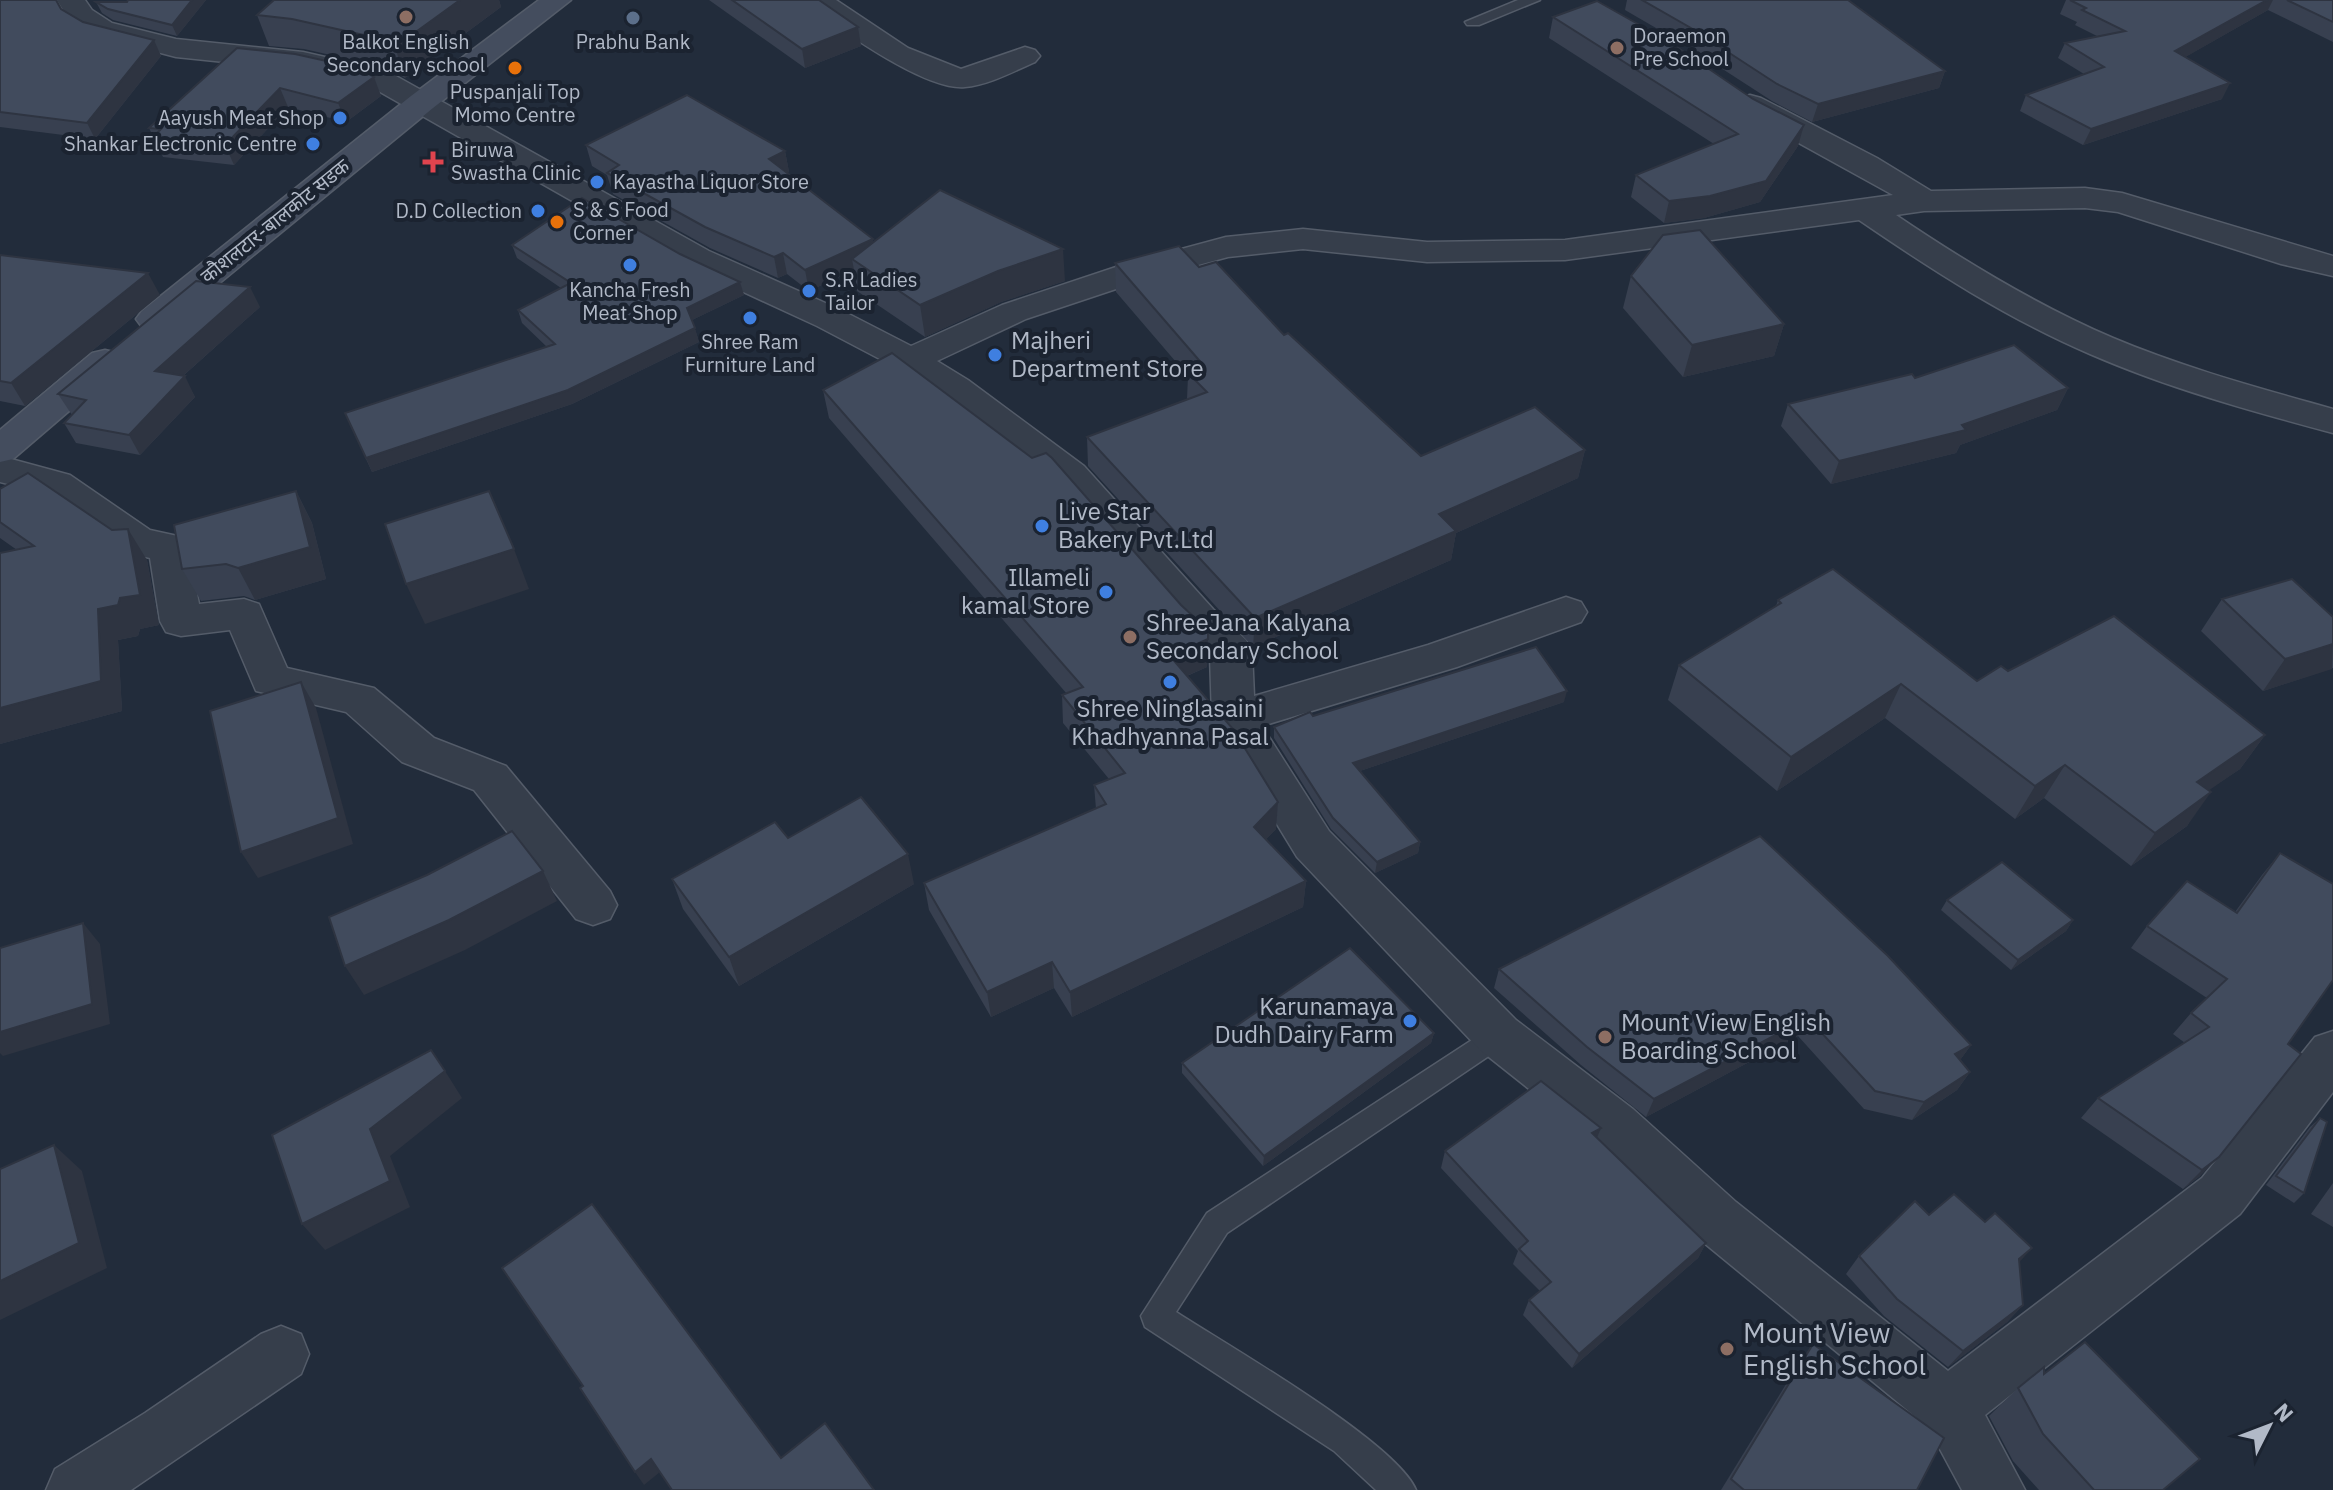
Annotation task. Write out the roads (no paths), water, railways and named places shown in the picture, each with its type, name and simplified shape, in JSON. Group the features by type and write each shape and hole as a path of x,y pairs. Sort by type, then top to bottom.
{"main road":[{"name":"कौशलटार-बालकोट सडक","path":"0,450 167,309 422,102 557,0"}],"street":[{"path":"71,0 81,16 102,29 176,48 335,66 376,77 697,258 829,318 910,360 955,388 1070,475 1198,620 1231,651 1234,718 1313,844 1498,1035 1615,1126 1717,1220 1948,1407 1986,1486"},
{"path":"817,0 898,54 957,78 967,78 1025,56"},
{"path":"1723,86 1759,111 1866,165 1924,201"},
{"path":"910,360 1014,312 1134,272 1226,247 1303,239 1427,252 1565,250 1686,236 1924,201 2098,199 2122,203 2293,257 2333,266"},
{"path":"1864,208 1938,260 2013,303 2102,346 2208,386 2333,421"},
{"path":"0,469 56,484 139,542 168,547 181,621 244,614 271,680 359,699 418,750 490,778 593,905"},
{"path":"1234,718 1445,656 1566,612"},
{"path":"1948,1407 2221,1196 2333,1053"},
{"path":"76,1490 166,1434 281,1354"}],"lane":[{"path":"1473,22 1532,0"},
{"path":"1400,1490 1345,1440 1156,1316 1217,1223 1498,1035"}],"place":[{"name":"Balkot English Secondary school","path":"406,17"},
{"name":"Prabhu Bank","path":"633,18"},
{"name":"Doraemon Pre School","path":"1617,48"},
{"name":"Puspanjali Top Momo Centre","path":"515,68"},
{"name":"Aayush Meat Shop","path":"340,118"},
{"name":"Shankar Electronic Centre","path":"313,144"},
{"name":"Biruwa Swastha Clinic","path":"433,162"},
{"name":"Kayastha Liquor Store","path":"597,182"},
{"name":"D.D Collection","path":"538,211"},
{"name":"S & S Food Corner","path":"557,222"},
{"name":"Kancha Fresh Meat Shop","path":"630,265"},
{"name":"S.R Ladies Tailor","path":"809,291"},
{"name":"Shree Ram Furniture Land","path":"750,318"},
{"name":"Majheri Department Store","path":"995,355"},
{"name":"Live Star Bakery Pvt.Ltd","path":"1042,526"},
{"name":"Illameli kamal Store","path":"1106,592"},
{"name":"ShreeJana Kalyana Secondary School","path":"1130,637"},
{"name":"Shree Ninglasaini Khadhyanna Pasal","path":"1170,682"},
{"name":"Karunamaya Dudh Dairy Farm","path":"1410,1021"},
{"name":"Mount View English Boarding School","path":"1605,1037"},
{"name":"Mount View English School","path":"1727,1349"}]}
